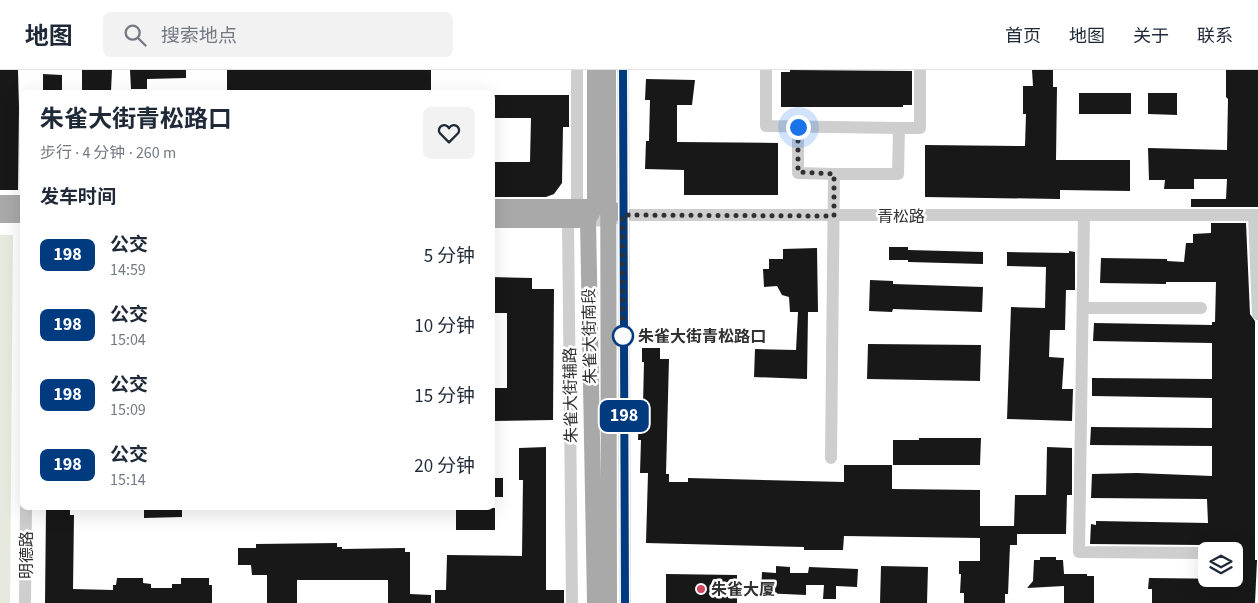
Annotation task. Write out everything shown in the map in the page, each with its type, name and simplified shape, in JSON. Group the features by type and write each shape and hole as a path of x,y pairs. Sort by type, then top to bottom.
{"main road":[{"name":"朱雀大街南段","path":"595,70 604,214 609,603"},
{"name":"朱雀大街南段","path":"595,603 608,70"},
{"path":"0,202 20,203"},
{"name":"青松路","path":"495,206 573,214"},
{"name":"青松路","path":"495,220 573,214 604,214"},
{"path":"0,215 20,215"}],"street":[{"name":"朱雀大街辅路","path":"572,603 573,214 577,70"},
{"path":"623,70 604,214 625,603"},
{"path":"766,70 766,126 899,128 920,128 920,70"},
{"path":"798,127 798,172 834,174 898,174 899,128"},
{"path":"831,458 834,174"},
{"name":"青松路","path":"604,214 834,216 1256,215"},
{"path":"1256,215 1258,314"},
{"path":"1084,216 1079,552 1198,553"},
{"path":"1082,308 1201,308"},
{"name":"明德路","path":"25,603 26,510"}],"shaded area":[{"path":"0,235 13,235 10,603 0,603"}],"building":[{"path":"0,70 18,70 18,190 0,190"},
{"path":"82,70 112,70 111,90 82,90"},
{"path":"130,70 186,70 186,78 147,79 147,89 131,89"},
{"path":"227,70 431,70 431,90 227,90"},
{"path":"790,70 912,71 912,105 903,105 903,107 781,107 781,72 790,72"},
{"path":"1032,70 1053,70 1053,87 1057,87 1056,160 1130,160 1130,191 1060,190 1060,199 925,197 925,145 1025,146 1026,114 1023,114 1023,86 1033,86"},
{"path":"1226,70 1258,70 1258,207 1191,207 1191,199 1226,199 1227,179 1194,179 1194,189 1164,189 1165,180 1149,180 1148,148 1227,150 1228,99 1226,97"},
{"path":"43,74 62,75 62,90 43,90"},
{"path":"646,79 695,80 692,105 677,105 677,142 778,143 778,195 684,195 684,170 645,169 646,141 649,141 650,100 645,100"},
{"path":"1079,93 1131,93 1131,114 1079,114"},
{"path":"1148,93 1177,93 1177,115 1148,114"},
{"path":"495,95 569,95 569,127 563,127 562,183 554,194 546,197 495,197 495,162 530,162 531,118 495,118"},
{"path":"1211,223 1246,223 1250,314 1255,321 1255,560 1257,560 1255,603 1152,603 1152,589 1148,589 1149,578 1198,579 1198,587 1243,587 1243,542 1198,542 1198,545 1090,544 1091,524 1096,525 1096,521 1208,523 1207,499 1091,498 1092,474 1137,473 1212,476 1212,446 1090,445 1091,427 1212,428 1212,398 1092,396 1092,378 1212,379 1212,343 1093,341 1094,323 1212,325 1212,322 1215,322 1216,282 1166,282 1166,284 1100,283 1101,258 1167,259 1167,261 1184,262 1186,243 1193,243 1193,234 1211,233"},
{"path":"889,247 908,247 908,250 983,252 983,264 889,260"},
{"path":"817,248 818,312 808,312 807,379 754,377 755,349 796,350 798,312 790,312 789,297 782,295 777,286 764,287 763,269 769,269 769,259 783,259 783,249"},
{"path":"1069,251 1075,252 1075,290 1066,290 1065,330 1050,330 1049,357 1064,358 1062,389 1073,389 1072,421 1007,419 1011,307 1045,308 1046,267 1007,266 1007,252 1069,253"},
{"path":"495,277 532,278 532,289 554,289 553,420 495,421 495,388 507,388 507,313 495,313"},
{"path":"870,280 893,281 893,284 983,287 982,312 893,309 892,312 869,311"},
{"path":"868,344 981,345 980,381 867,379"},
{"path":"642,348 660,348 660,359 669,359 666,474 669,474 669,482 688,482 688,478 844,482 844,465 892,465 892,489 980,490 980,526 1014,526 1015,495 1046,495 1047,447 1072,448 1072,495 1067,495 1066,534 1017,534 1017,545 1010,545 1008,594 1005,594 1005,603 964,603 964,593 960,593 961,574 959,574 959,561 980,561 980,538 844,536 843,550 804,550 804,547 646,543 648,473 640,473 641,440 638,440 639,405 643,405 644,362 642,362"},
{"path":"919,438 981,438 980,465 893,465 893,440 919,440"},
{"path":"546,447 546,590 564,590 564,603 435,603 435,590 446,590 447,555 522,556 523,480 519,480 519,448"},
{"path":"495,478 503,478 503,497 495,497"},
{"path":"46,510 70,510 70,515 74,515 73,589 113,590 113,585 116,585 117,578 143,578 143,583 151,584 151,588 172,588 172,584 181,584 181,578 209,578 209,585 212,585 212,603 45,603"},
{"path":"144,510 182,510 182,517 144,518"},
{"path":"456,510 495,510 495,530 456,530"},
{"path":"337,543 337,547 342,547 342,549 405,548 405,552 410,552 410,594 431,595 431,603 388,603 388,580 297,580 297,603 267,603 267,575 252,575 251,565 238,565 238,548 256,548 256,544"},
{"path":"1040,557 1056,557 1056,560 1063,560 1064,574 1087,574 1087,576 1094,576 1094,603 1064,603 1064,586 1027,588 1033,581 1034,560 1040,560"},
{"path":"776,566 790,567 790,573 808,573 809,567 858,569 857,587 836,586 836,599 823,599 824,585 806,585 806,595 761,593 762,572 776,573"},
{"path":"881,566 928,567 927,603 880,603"},
{"name":"朱雀大厦","path":"666,574 737,575 737,603 666,603"}],"bus line":[{"name":"198","path":"623,70 625,603"}],"place":[{"name":"朱雀大街青松路口","path":"623,336"},
{"name":"朱雀大厦","path":"701,589"}],"route":[{"path":"623,336 623,215 834,216 834,174 798,172 798,127"}]}
